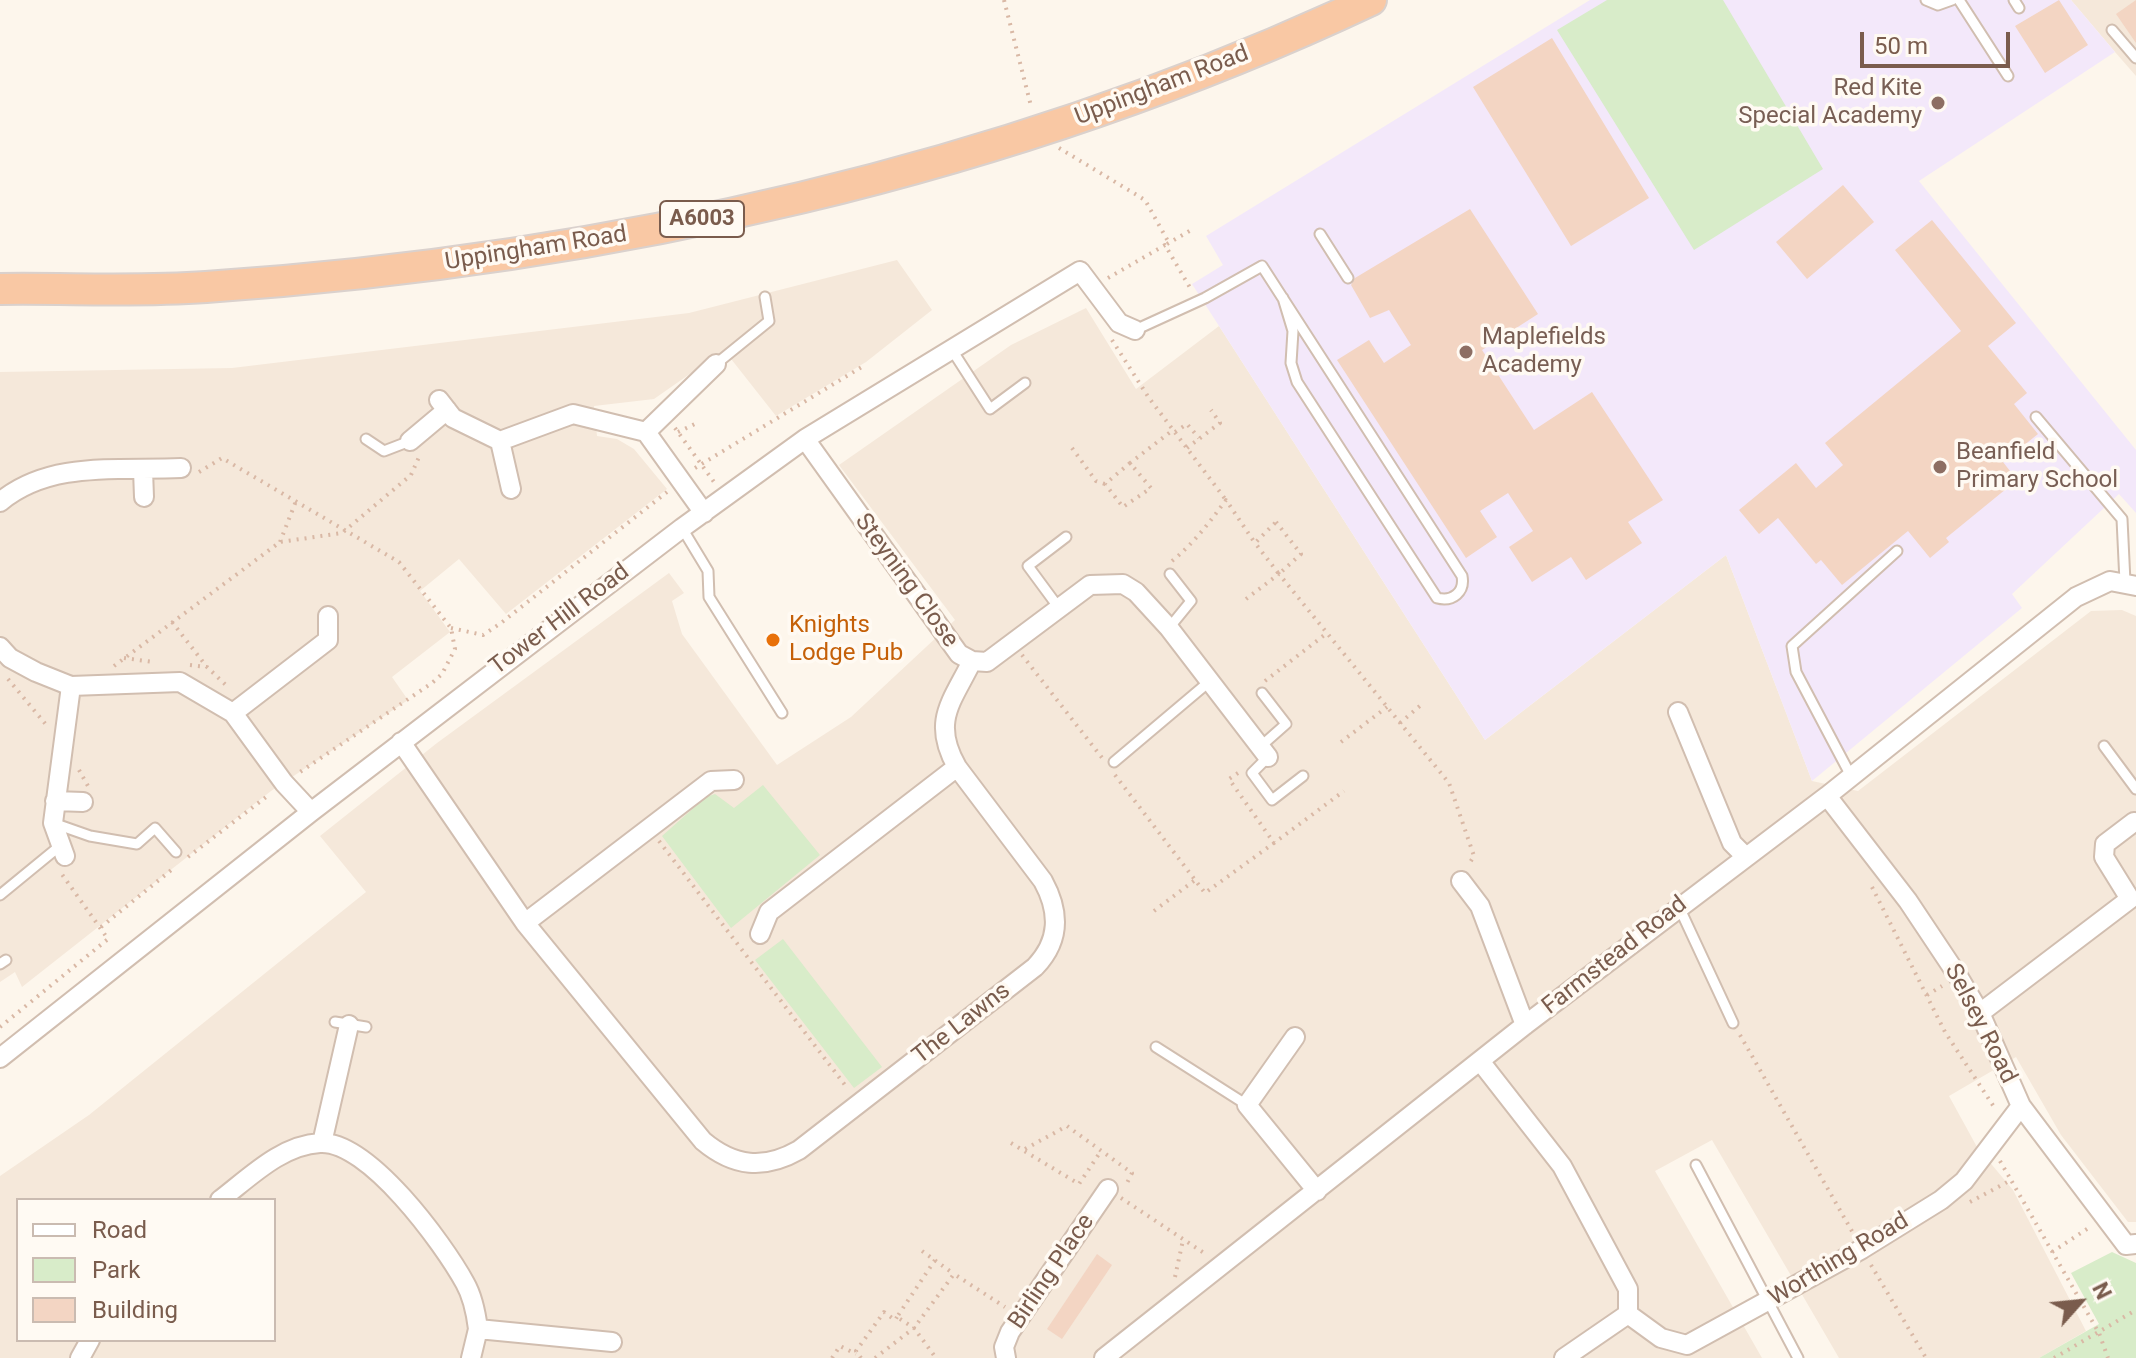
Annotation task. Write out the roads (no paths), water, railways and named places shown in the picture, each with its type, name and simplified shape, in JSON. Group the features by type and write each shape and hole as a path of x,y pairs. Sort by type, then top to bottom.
{"highway":[{"name":"Uppingham Road","path":"0,289 203,287 426,267 658,229 794,200 1040,131 1311,28 1371,0"}],"street":[{"name":"Tower Hill Road","path":"0,1058 401,742 682,528 805,439 1080,271 1119,323 1135,330"},
{"path":"646,432 716,364"},
{"path":"410,441 443,405 453,418 500,441 573,414 646,432 704,513"},
{"name":"Steyning Close","path":"805,439 888,559 959,654 972,661 987,662 1014,645 1090,585 1123,584 1136,592 1169,628 1264,752"},
{"path":"500,441 511,489"},
{"path":"0,502 33,479 77,471 181,468"},
{"path":"143,470 144,497"},
{"name":"Farmstead Road","path":"1104,1358 1525,1025 1827,796 2083,593 2110,581 2130,584"},
{"path":"328,616 328,640"},
{"path":"328,640 346,648"},
{"path":"239,708 328,640"},
{"path":"0,647 10,658 36,672 77,687 180,682 239,708 284,783 311,812"},
{"name":"The Lawns","path":"401,742 525,923 703,1141 721,1155 740,1163 765,1164 782,1160 859,1103 1035,967 1049,950 1055,933 1053,899 947,749 943,729 947,709 972,661"},
{"path":"63,850 53,823 77,687"},
{"path":"1678,712 1732,843 1745,856"},
{"path":"760,934 769,912 957,767"},
{"path":"525,923 711,781 734,780"},
{"name":"Selsey Road","path":"1827,796 1908,901 1980,1013 2021,1106 2126,1245 2136,1244"},
{"path":"55,801 83,802"},
{"path":"1980,1013 2133,903 2104,857 2105,844 2135,821"},
{"path":"1461,881 1480,906 1525,1025"},
{"path":"322,1143 350,1025"},
{"path":"1295,1037 1247,1105 1317,1191"},
{"path":"1480,1061 1562,1166 1628,1289 1628,1314 1564,1358"},
{"name":"Worthing Road","path":"1628,1314 1661,1338 1687,1345 1862,1249 1941,1200 1964,1181 2021,1106"},
{"path":"223,1198 279,1157 322,1143 344,1149 381,1172 466,1284 475,1305 478,1329 471,1358"},
{"name":"Birling Place","path":"1006,1358 1004,1347 1020,1317 1108,1189"},
{"path":"478,1329 612,1341"}],"lane":[{"path":"1926,0 1938,5 1952,0"},
{"path":"1959,0 2008,76"},
{"path":"2112,30 2136,58"},
{"path":"1320,234 1348,278"},
{"path":"1135,330 1205,298 1262,266 1283,298 1462,576 1463,584 1457,596 1446,600 1437,598 1297,382 1291,363 1293,331 1283,298"},
{"path":"716,364 769,321 765,297"},
{"path":"952,350 990,409 1025,383"},
{"path":"2036,417 2122,519 2130,584"},
{"path":"366,439 384,451 410,441"},
{"path":"682,528 708,571 709,597 782,713"},
{"path":"1059,608 1028,566 1066,537"},
{"path":"1851,776 1796,672 1792,646 1897,551"},
{"path":"1167,570 1191,601 1169,628"},
{"path":"1114,762 1210,681"},
{"path":"1262,693 1286,724 1252,773 1272,800 1303,776"},
{"path":"2104,746 2136,789"},
{"path":"53,823 90,836 137,844 155,828 176,852"},
{"path":"0,895 63,850"},
{"path":"1679,907 1733,1023"},
{"path":"1156,1047 1247,1105"},
{"path":"1696,1165 1766,1303 1798,1358"}],"place":[{"name":"Red Kite Special Academy","path":"1938,103"},
{"name":"Maplefields Academy","path":"1466,352"},
{"name":"Beanfield Primary School","path":"1940,467"},
{"name":"Knights Lodge Pub","path":"773,640"}]}
